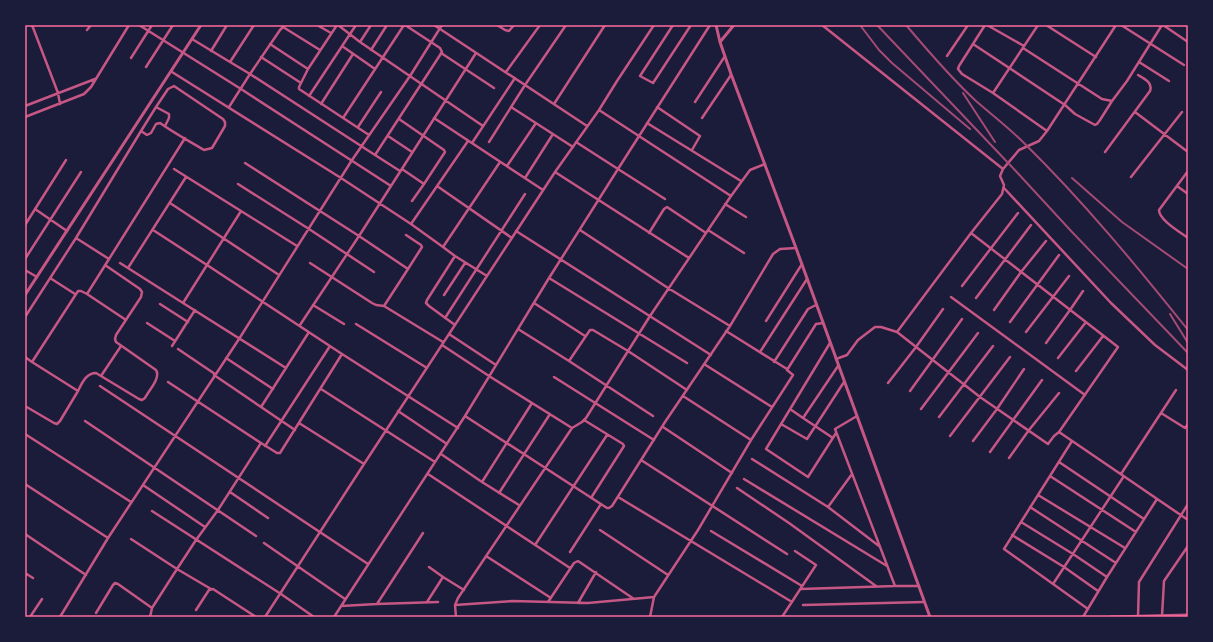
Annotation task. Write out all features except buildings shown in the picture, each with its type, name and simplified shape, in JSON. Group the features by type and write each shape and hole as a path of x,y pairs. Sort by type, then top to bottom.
{"street":[{"path":"32,25 58,94 60,104"},
{"path":"87,30 91,25"},
{"path":"25,118 84,94 91,87 129,25"},
{"path":"139,25 391,186"},
{"path":"131,58 152,25"},
{"path":"146,67 173,25"},
{"path":"25,295 202,25"},
{"path":"211,51 227,25"},
{"path":"230,62 254,25"},
{"path":"369,135 299,89 308,69 337,25 371,50 483,126"},
{"path":"309,96 356,25"},
{"path":"360,42 371,25"},
{"path":"371,50 387,25"},
{"path":"343,118 405,25 442,49 441,53 375,155"},
{"path":"434,25 587,126"},
{"path":"60,617 131,502 239,339 352,160 410,76 442,25"},
{"path":"497,25 509,31 514,25"},
{"path":"506,72 540,25"},
{"path":"489,142 525,85 566,25"},
{"path":"554,104 605,25"},
{"path":"265,617 398,411 555,172 599,110 653,25"},
{"path":"673,25 640,76 652,83 691,25"},
{"path":"334,617 458,428 549,278 710,25"},
{"path":"720,25 717,27 720,42 731,74 802,264 930,617"},
{"path":"720,42 734,25"},
{"path":"822,25 1003,169"},
{"path":"947,56 968,25"},
{"path":"1047,131 993,93 962,74 958,69 986,25 1023,47 1102,100 1112,101"},
{"path":"993,93 1038,25"},
{"path":"1046,25 1096,57"},
{"path":"897,332 1002,194 1004,185 1000,176 1003,169 1018,150 1039,141 1047,131 1116,25"},
{"path":"1121,25 1184,65"},
{"path":"973,44 1065,105 1075,114 1095,125 1127,81 1162,25 1188,42"},
{"path":"319,26 331,33"},
{"path":"229,107 261,57 283,27 320,50"},
{"path":"192,39 250,74 375,155 424,184"},
{"path":"270,44 308,69"},
{"path":"342,46 375,69"},
{"path":"441,53 494,88"},
{"path":"300,325 476,53"},
{"path":"321,104 353,54"},
{"path":"695,102 725,56"},
{"path":"261,57 301,83"},
{"path":"1139,62 1169,81"},
{"path":"172,72 380,203 465,263 487,276"},
{"path":"702,118 731,74"},
{"path":"1105,152 1150,91 1150,84 1138,75"},
{"path":"472,143 515,78"},
{"path":"25,106 95,79"},
{"path":"25,317 76,238 149,117 168,88 174,86 225,122 225,126 212,148 204,150 160,123 158,123 148,135 141,131"},
{"path":"358,127 381,92"},
{"path":"156,107 169,114 169,118 165,126"},
{"path":"511,107 572,147"},
{"path":"657,107 700,136 692,150"},
{"path":"599,110 731,196"},
{"path":"1135,112 1188,152"},
{"path":"1131,177 1182,112"},
{"path":"144,114 149,117"},
{"path":"434,118 543,190"},
{"path":"399,119 445,152 412,201"},
{"path":"507,166 536,123"},
{"path":"648,123 741,181"},
{"path":"524,178 553,134"},
{"path":"388,136 412,152"},
{"path":"86,294 185,138"},
{"path":"411,224 468,141"},
{"path":"576,142 666,199"},
{"path":"25,225 66,160"},
{"path":"443,247 500,162"},
{"path":"245,163 408,269"},
{"path":"456,617 455,605 544,468 572,428 584,420 668,288 741,181 750,170 765,164"},
{"path":"174,169 297,246"},
{"path":"1188,171 1159,210 1162,219 1188,238"},
{"path":"25,259 81,172"},
{"path":"555,172 689,258"},
{"path":"128,268 186,177"},
{"path":"238,184 309,228 374,272"},
{"path":"437,186 512,238"},
{"path":"1177,186 1188,194"},
{"path":"1004,188 1111,302 1155,345 1188,370"},
{"path":"445,318 526,194"},
{"path":"170,203 279,275"},
{"path":"726,204 746,217"},
{"path":"649,233 664,209 667,207 744,253"},
{"path":"35,209 68,230"},
{"path":"183,303 241,211"},
{"path":"962,286 1018,212"},
{"path":"976,298 1031,225"},
{"path":"153,230 458,428"},
{"path":"580,230 668,288 730,326"},
{"path":"516,231 711,355"},
{"path":"836,360 847,354 858,340 875,327 881,327 897,332 980,397 1048,444 1059,432 1118,347 971,233"},
{"path":"384,306 422,247 406,235"},
{"path":"76,238 109,259"},
{"path":"994,310 1021,272 1046,241"},
{"path":"465,416 544,468 609,508 618,497 730,326 773,254 780,249 796,248"},
{"path":"1010,322 1059,255"},
{"path":"455,256 427,300 427,304 455,325"},
{"path":"120,263 286,368"},
{"path":"310,263 372,303 384,306 489,376 572,428"},
{"path":"444,295 465,263"},
{"path":"766,321 802,264"},
{"path":"25,406 57,424 91,373 96,373 142,400 145,398 158,376 158,372 156,370 116,342 116,335 141,297 142,292 140,288 105,265"},
{"path":"25,270 37,277"},
{"path":"1026,332 1069,276"},
{"path":"50,278 75,294"},
{"path":"549,278 687,363"},
{"path":"760,352 807,279"},
{"path":"32,362 78,291 86,294 126,320"},
{"path":"1046,343 1083,291"},
{"path":"951,297 1085,395"},
{"path":"534,303 585,336"},
{"path":"160,304 188,322"},
{"path":"313,305 344,324"},
{"path":"774,362 808,309 816,305"},
{"path":"888,383 943,309"},
{"path":"172,346 195,310"},
{"path":"910,391 962,319"},
{"path":"1058,358 1086,322"},
{"path":"147,323 175,341"},
{"path":"787,370 816,324 823,323"},
{"path":"356,324 427,368"},
{"path":"518,329 653,416"},
{"path":"569,361 588,331 592,329 687,390"},
{"path":"650,617 654,597 793,375 726,331"},
{"path":"261,407 309,332"},
{"path":"921,409 978,333"},
{"path":"449,334 496,365"},
{"path":"1076,371 1103,336"},
{"path":"830,343 766,449 808,477 836,433 835,429 857,416"},
{"path":"101,376 121,346"},
{"path":"265,446 330,346"},
{"path":"939,417 993,346"},
{"path":"178,349 295,430"},
{"path":"168,382 265,446 277,453 280,453 342,354"},
{"path":"25,357 78,391"},
{"path":"950,436 1010,357"},
{"path":"226,358 273,389"},
{"path":"704,364 772,407"},
{"path":"803,418 838,366"},
{"path":"972,441 997,409 1024,369"},
{"path":"554,377 654,440"},
{"path":"990,452 1042,380"},
{"path":"781,424 807,439 844,382"},
{"path":"100,386 368,564"},
{"path":"321,389 435,462"},
{"path":"1053,584 1102,510 1176,390"},
{"path":"1009,458 1029,430 1059,393"},
{"path":"683,396 751,440"},
{"path":"482,482 532,403"},
{"path":"790,409 833,438"},
{"path":"398,411 447,444"},
{"path":"1161,413 1185,428 1188,424"},
{"path":"499,493 550,414"},
{"path":"584,420 624,446 591,498"},
{"path":"85,421 256,536"},
{"path":"299,423 364,464"},
{"path":"663,427 732,473"},
{"path":"1059,432 1188,520"},
{"path":"836,433 895,586"},
{"path":"25,434 131,502"},
{"path":"535,545 607,435"},
{"path":"1072,441 1004,549 1088,609"},
{"path":"150,617 152,608 196,540 239,479 261,443"},
{"path":"441,454 520,506"},
{"path":"752,459 828,508 880,546"},
{"path":"641,460 787,554"},
{"path":"1058,462 1144,519"},
{"path":"428,474 570,568"},
{"path":"828,508 852,474"},
{"path":"1050,476 1136,532"},
{"path":"744,479 887,566"},
{"path":"25,484 108,538"},
{"path":"143,485 205,527"},
{"path":"737,488 789,523 876,586"},
{"path":"230,492 268,518"},
{"path":"1038,495 1125,548"},
{"path":"618,497 792,602"},
{"path":"1083,617 1157,498"},
{"path":"570,552 601,504"},
{"path":"1138,617 1139,582 1188,504"},
{"path":"1030,507 1116,563"},
{"path":"152,510 314,617"},
{"path":"1021,522 1107,577"},
{"path":"600,530 668,575"},
{"path":"711,531 801,587 919,586"},
{"path":"377,604 422,533"},
{"path":"25,534 86,574"},
{"path":"1012,535 1064,567 1098,591"},
{"path":"131,539 177,569 211,589 215,589 256,617"},
{"path":"264,544 345,599"},
{"path":"1162,616 1164,582 1188,546"},
{"path":"782,617 816,565 796,551"},
{"path":"486,556 551,598"},
{"path":"548,602 570,568 578,561 634,599"},
{"path":"429,567 464,590"},
{"path":"578,603 596,572"},
{"path":"25,573 33,578"},
{"path":"426,602 443,577"},
{"path":"96,613 113,585 116,583 152,608"},
{"path":"196,610 211,589"},
{"path":"455,605 512,601 578,603 654,597"},
{"path":"30,617 42,599"},
{"path":"341,606 438,602"},
{"path":"803,605 924,602"},
{"path":"1110,617 1188,615"}],"railway":[{"path":"860,25 879,50 892,63 970,129"},
{"path":"877,25 1188,353"},
{"path":"906,25 958,83 976,101 1018,137 1046,165 1129,258 1188,330"},
{"path":"963,93 995,142"},
{"path":"1072,178 1122,222 1188,269"},
{"path":"1170,314 1188,343"}]}
